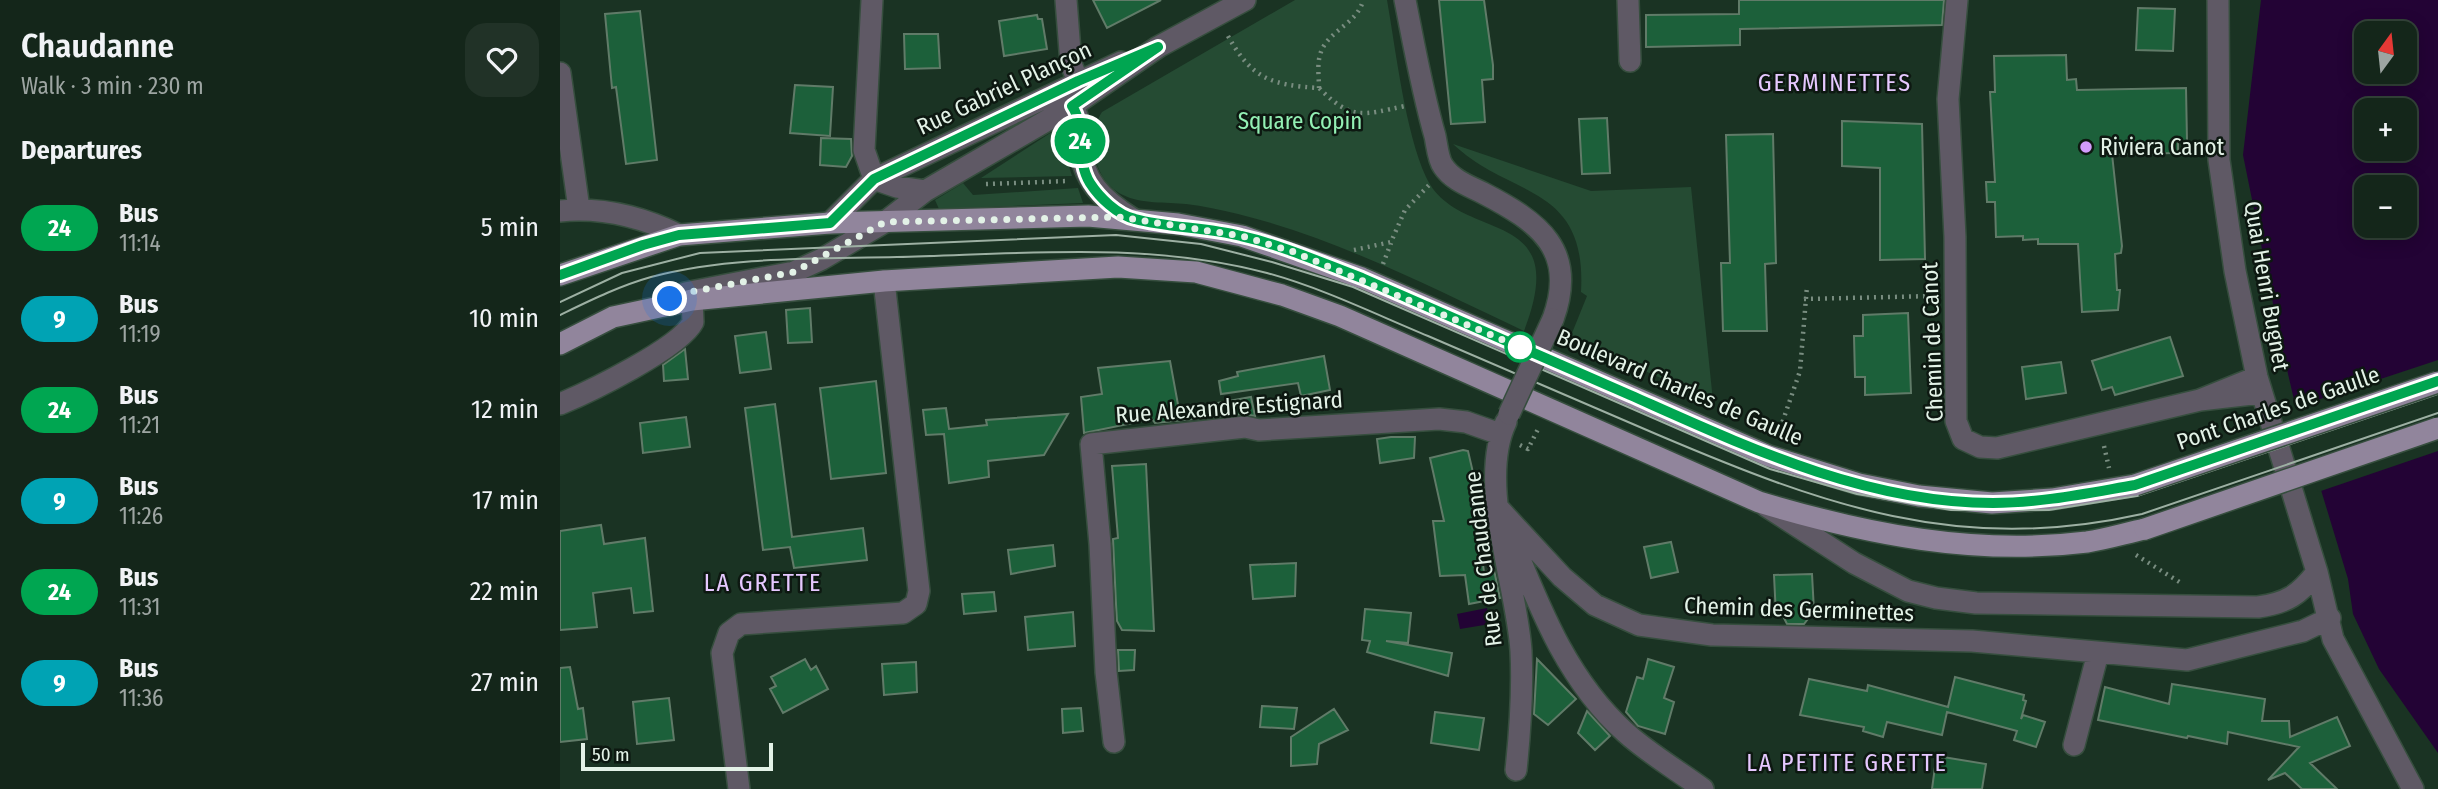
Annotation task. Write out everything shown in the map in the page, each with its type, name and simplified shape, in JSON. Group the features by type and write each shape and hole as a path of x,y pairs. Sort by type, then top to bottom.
{"main road":[{"name":"Boulevard Charles de Gaulle","path":"560,275 679,235 830,223 1088,216 1133,219 1242,236 1294,252 1374,284 1769,456 1859,484 1919,496 1992,503 2052,499 2135,485"},
{"path":"560,344 613,317 654,306 693,307 884,281 1118,267 1196,272 1241,283 1340,316 1759,502 1894,537 1974,546 2031,547 2089,541 2145,529 2438,428"},
{"name":"Pont Charles de Gaulle","path":"2135,485 2438,382"}],"street":[{"path":"872,0 864,149 874,179 897,187 925,191"},
{"path":"1066,0 1072,64 1078,81"},
{"name":"Rue Gabriel Plançon","path":"830,223 874,179 1078,81 1158,47 1245,0"},
{"name":"Rue de Chaudanne","path":"1405,0 1425,103 1443,166 1459,181 1523,214 1549,238 1559,262 1562,292 1553,319 1509,414 1507,438 1496,480 1508,580 1521,650 1516,770"},
{"path":"1628,0 1630,61"},
{"name":"Chemin de Canot","path":"1957,0 1948,78 1956,296 1956,421 1963,439 1980,447 1997,448 2259,385"},
{"name":"Quai Henri Bugnet","path":"2218,0 2219,160 2235,271 2259,385 2317,572 2333,639 2413,789"},
{"name":"Rue Gabriel Plançon","path":"654,306 685,293 794,272 885,222 925,191 1072,106 1158,47"},
{"path":"560,73 569,210 654,223 679,235"},
{"path":"1038,100 1062,101 1072,106 1079,118 1080,154 1089,181 1107,203 1133,219"},
{"path":"739,789 722,653 729,633 741,624 903,613 916,604 919,591 884,281"},
{"path":"560,404 598,388 679,338 690,328 693,307"},
{"name":"Rue Alexandre Estignard","path":"1114,743 1106,672 1100,544 1091,444 1245,427 1259,430 1439,419 1466,422 1507,438"},
{"path":"1759,502 1854,563 1908,591 1976,603 2258,607 2281,604 2300,594 2317,572"},
{"path":"1500,510 1547,625 1574,673 1625,732 1703,789"},
{"name":"Chemin des Germinettes","path":"1500,510 1562,577 1587,598 1639,625 1712,635 1972,641 2187,660 2303,631 2330,618"},
{"path":"2074,745 2098,653"}],"path":[{"path":"1319,88 1320,55 1332,35 1358,14 1363,0"},
{"path":"1228,36 1241,60 1256,75 1289,86 1319,88 1340,110 1366,114 1410,106"},
{"path":"980,184 1071,181"},
{"path":"1380,271 1405,210 1432,182"},
{"path":"1352,250 1391,242"},
{"path":"1775,443 1800,371 1807,286"},
{"path":"1804,299 1956,296"},
{"path":"2098,423 2111,476"},
{"path":"1507,438 1528,449 1540,425 1550,429"},
{"path":"2133,549 2145,563 2162,569 2189,591"}],"green space":[{"name":"Square Copin","path":"1295,0 1387,0 1412,137 1426,177 1441,198 1462,212 1506,232 1523,244 1534,262 1535,290 1524,331 1384,265 1311,236 1219,210 1130,198 1105,180 1095,158 1094,146 1094,134 1102,112"},
{"path":"1058,128 1067,132 1066,156 1072,176 981,178"},
{"path":"1453,144 1591,191 1691,187 1713,401 1570,338 1587,296 1581,292 1580,257 1572,231 1558,212 1541,198 1475,162"},
{"path":"963,183 973,195 1078,188 1083,203 939,209 935,200"}],"shaded area":[{"path":"2261,0 2438,0 2438,753 2379,669 2353,614 2348,579 2295,404 2243,155"},
{"path":"1487,608 1490,624 1460,629 1457,614"}],"pier":[{"path":"2438,360 2438,451 2318,492 2293,408"}],"building":[{"path":"1093,0 1161,0 1107,28"},
{"path":"1439,0 1484,0 1493,65 1493,79 1482,80 1485,122 1451,124"},
{"path":"1739,0 1944,0 1942,25 1740,29 1740,45 1646,47 1646,15 1739,14"},
{"path":"2138,8 2175,9 2173,51 2136,50"},
{"path":"640,11 657,160 626,164 616,87 612,88 605,14"},
{"path":"1037,15 1038,19 1042,19 1047,49 1004,56 999,21"},
{"path":"904,34 938,34 940,68 905,69"},
{"name":"Riviera Canot","path":"2066,55 2067,80 2076,79 2077,90 2186,88 2187,141 2178,141 2178,153 2112,154 2122,246 2121,253 2115,254 2117,290 2120,290 2118,310 2082,312 2078,244 2038,244 2038,239 2023,240 2023,236 1996,237 1995,202 1987,202 1986,182 1995,182 1990,92 1995,92 1994,56"},
{"path":"795,85 833,87 830,136 790,133"},
{"path":"1607,118 1610,173 1582,174 1579,119"},
{"path":"1842,121 1922,124 1925,259 1880,260 1880,168 1842,166"},
{"path":"1773,134 1776,263 1765,264 1767,331 1723,331 1721,263 1730,263 1726,135"},
{"path":"821,138 851,139 852,156 846,167 820,165"},
{"path":"810,308 812,342 788,343 786,310"},
{"path":"1908,313 1911,393 1865,395 1865,377 1855,377 1854,336 1863,336 1863,315"},
{"path":"766,332 771,369 740,373 735,336"},
{"path":"2170,337 2183,376 2115,395 2112,387 2102,390 2092,361"},
{"path":"685,349 688,379 664,381 663,365"},
{"path":"1324,356 1330,390 1301,396 1298,383 1221,394 1219,381 1238,376 1237,372"},
{"path":"1170,361 1179,410 1251,397 1255,416 1244,414 1155,423 1152,419 1084,433 1081,397 1102,394 1098,368"},
{"path":"2061,362 2066,393 2026,399 2022,367"},
{"path":"876,381 886,473 831,479 820,388"},
{"path":"775,404 792,537 863,528 867,560 794,568 790,547 763,550 745,408"},
{"path":"946,408 949,429 987,425 986,420 1068,414 1044,455 988,461 989,477 949,483 944,434 926,435 923,410"},
{"path":"686,417 690,447 643,453 640,423"},
{"path":"1415,437 1414,458 1380,463 1377,439"},
{"path":"1468,451 1481,507 1475,508 1484,572 1494,570 1500,598 1469,604 1465,575 1440,576 1433,521 1444,521 1430,458"},
{"path":"1146,464 1154,631 1122,630 1117,621 1113,539 1118,538 1112,466"},
{"path":"601,525 604,544 645,538 653,611 634,613 631,588 593,593 597,627 560,630 560,531"},
{"path":"1671,542 1678,572 1651,578 1644,547"},
{"path":"1053,545 1055,566 1011,574 1008,550"},
{"path":"1296,563 1295,596 1253,599 1250,565"},
{"path":"1812,574 1814,611 1804,624 1787,624 1783,616 1776,616 1774,575"},
{"path":"994,592 996,611 964,614 962,594"},
{"path":"1365,609 1411,613 1408,643 1386,641 1452,653 1448,676 1367,652 1370,641 1362,640"},
{"path":"1073,612 1075,646 1028,650 1025,617"},
{"path":"1118,650 1135,650 1134,670 1119,671"},
{"path":"805,659 811,670 816,666 828,689 783,713 770,689 776,686 771,677"},
{"path":"1537,659 1576,699 1548,725 1534,714"},
{"path":"1648,659 1674,667 1664,698 1674,702 1665,734 1638,726 1626,712 1637,677 1643,679"},
{"path":"916,662 917,692 884,695 882,664"},
{"path":"570,667 578,709 583,708 587,739 560,742 560,668"},
{"path":"1955,677 2024,695 2023,700 2026,701 2021,719 2023,715 2045,722 2036,747 2014,740 2017,731 1947,712 1942,735 1887,722 1883,737 1863,731 1864,727 1800,715 1809,679 1867,691 1868,685 1948,707"},
{"path":"2172,684 2265,699 2262,721 2289,721 2290,737 2337,717 2350,746 2310,763 2337,789 2302,789 2285,773 2268,780 2299,747 2228,732 2227,744 2098,720 2105,687 2169,704"},
{"path":"669,698 674,740 637,744 633,702"},
{"path":"1262,706 1297,708 1294,729 1260,727"},
{"path":"1081,708 1083,731 1063,733 1062,709"},
{"path":"1334,709 1348,730 1319,744 1317,764 1291,766 1291,737"},
{"path":"1587,711 1610,736 1595,750 1578,733"},
{"path":"1435,712 1484,718 1479,750 1431,743"},
{"path":"1943,757 1986,764 1982,789 1932,789 1935,767"}],"tram line":[{"path":"560,302 622,273 700,253 1116,235 1201,244 1353,287 1770,469 1857,494 1951,510 2049,510 2137,496 2438,394"},
{"path":"560,315 616,289 651,277 742,262 1083,252 1129,253 1221,263 1288,279 1328,294 1717,460 1777,482 1893,516 1951,525 2012,529 2075,525 2142,514 2438,413"}],"bus line":[{"name":"24","path":"560,275 592,262 679,235 830,223 874,179 1078,81 1158,47 1072,106 1079,118 1080,154 1089,181 1107,203 1133,219 1242,236 1294,252 1362,278 1769,456 1859,484 1919,496 1992,503 2052,499 2135,485 2438,381"}],"place":[{"name":"Riviera Canot","path":"2086,147"}],"district":[{"name":"GERMINETTES","path":"1835,83"},
{"name":"LA GRETTE","path":"763,583"},
{"name":"LA PETITE GRETTE","path":"1847,763"}],"route":[{"path":"670,299 685,293 794,272 845,247 885,222 1119,217 1242,236 1294,252 1362,278 1520,347"}]}
